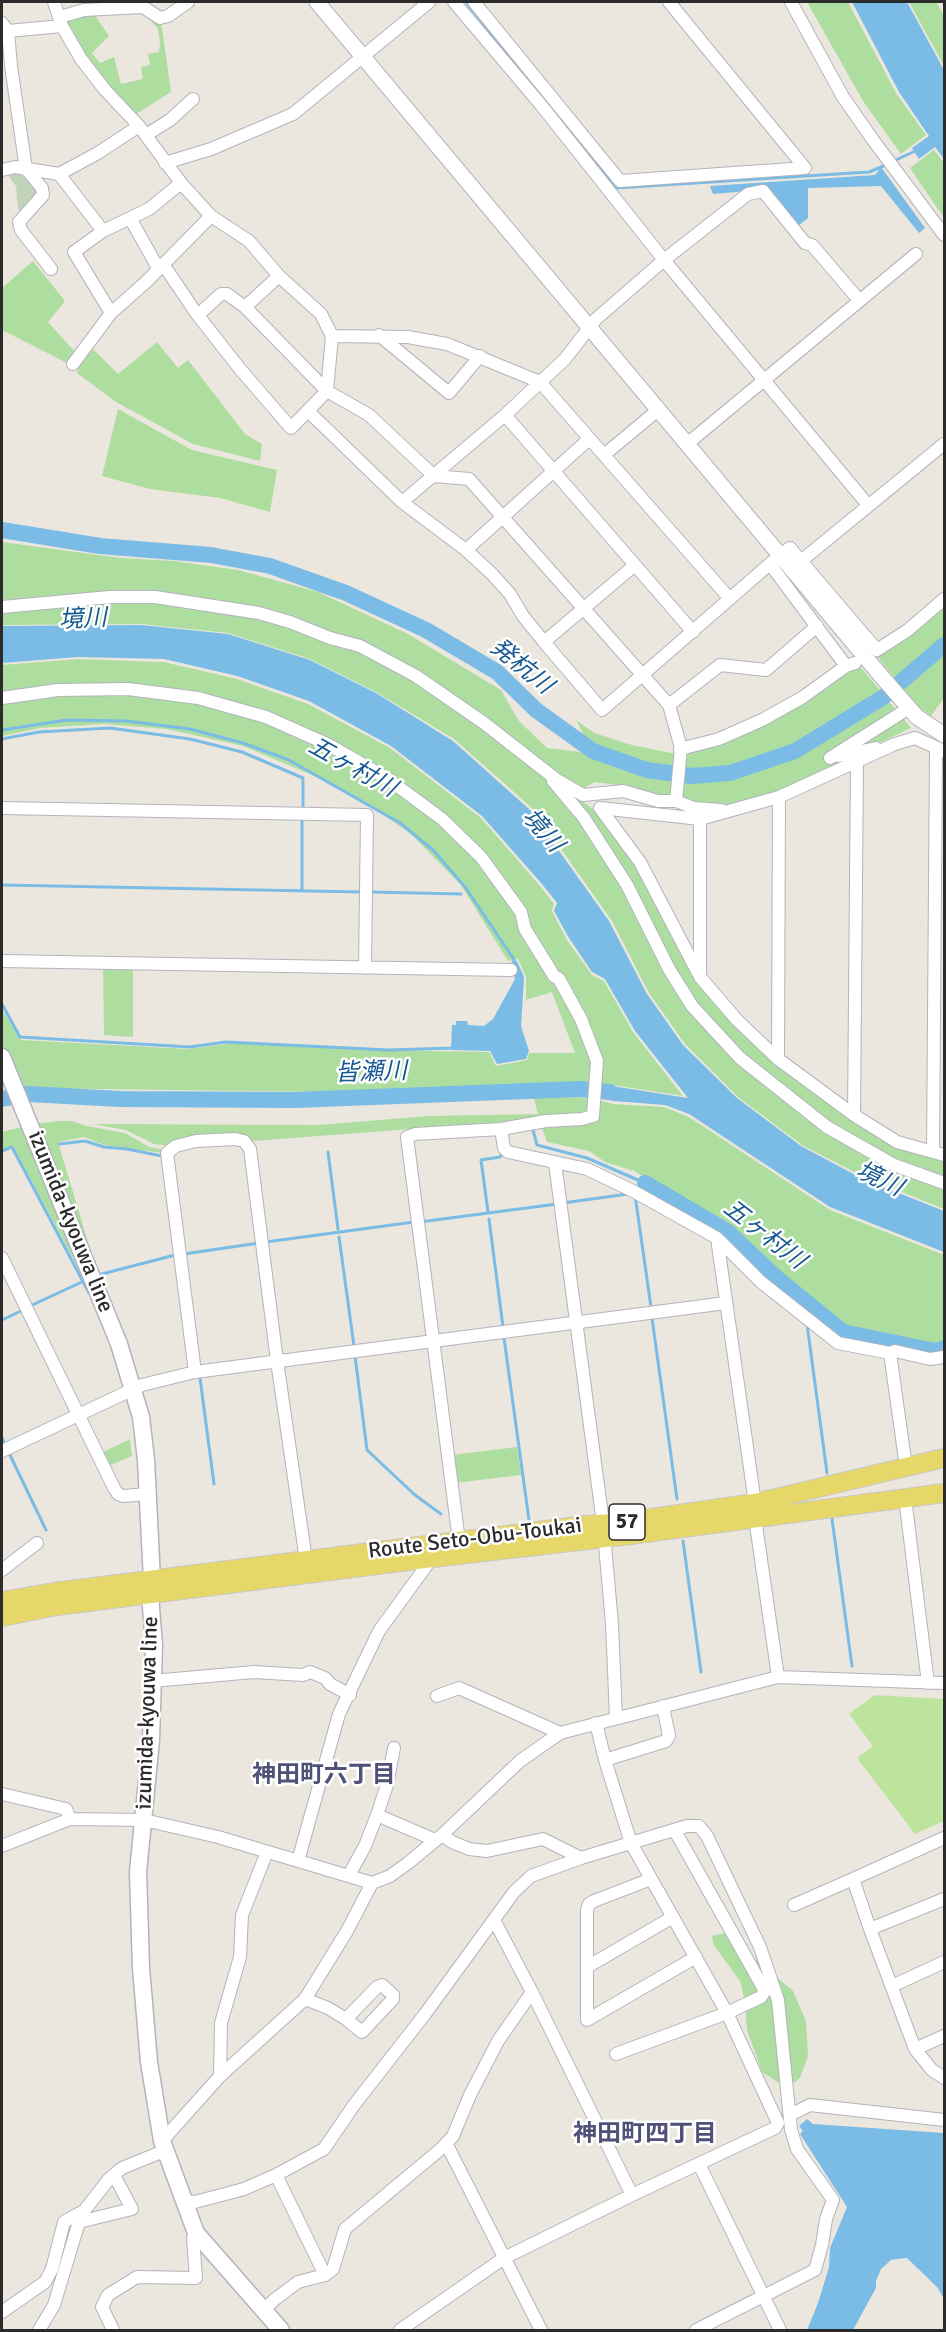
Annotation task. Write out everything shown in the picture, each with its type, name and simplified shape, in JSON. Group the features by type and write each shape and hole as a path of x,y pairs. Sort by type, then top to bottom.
{"main road":[{"name":"izumida-kyouwa line","path":"2,1057 110,1321 134,1389 142,1428 148,1494 154,1645 151,1740 138,1872 141,1968 149,2062 163,2146 196,2233 281,2331"},
{"name":"Route Seto-Obu-Toukai","path":"755,1511 862,1478 945,1458"},
{"name":"57","path":"862,1478 886,1479 945,1469"},
{"name":"Route Seto-Obu-Toukai","path":"2,1601 54,1592 151,1588 432,1558 603,1530 755,1511 945,1493"},
{"name":"Route Seto-Obu-Toukai","path":"2,1617 306,1560 459,1541 603,1530"}],"street":[{"path":"54,2 69,39 93,75 143,130 181,183 211,216 249,241 279,276 321,314 332,336 327,391 290,433 161,266 130,218"},
{"path":"51,269 21,230 19,222 43,195 42,188 26,169 5,27 61,21 84,10 143,7 160,18 168,16 188,2"},
{"path":"317,2 687,444 775,559 917,717 945,735"},
{"path":"165,163 211,149 293,114 429,2"},
{"path":"454,2 664,260 868,505"},
{"path":"474,2 620,181 805,168 669,2"},
{"path":"791,2 843,97 945,235"},
{"path":"2,170 15,167 59,174 143,130 170,120 193,99"},
{"path":"59,174 103,231"},
{"path":"605,185 616,176"},
{"path":"111,313 74,252 103,231 149,209 181,183"},
{"path":"402,502 505,415 565,359 596,319 664,260 748,194 763,191 805,243 812,245 859,300"},
{"path":"73,364 111,313 146,282 211,216"},
{"path":"687,444 916,254"},
{"path":"245,308 279,276"},
{"path":"198,315 221,294 226,294 245,308 327,391 369,415 434,476 469,479 669,705 680,750 676,801"},
{"path":"379,335 449,393 480,356"},
{"path":"332,336 408,337 447,344 540,382 588,440 604,455 730,599"},
{"path":"604,455 658,410"},
{"path":"308,411 402,502 466,550 510,594 523,616 602,710 790,548 876,651 908,630 945,599"},
{"path":"505,415 693,632"},
{"path":"466,550 588,440"},
{"path":"801,561 945,444"},
{"path":"680,750 719,739 762,720 803,697 851,664 817,626 775,559"},
{"path":"544,642 635,565"},
{"path":"2,607 110,597 155,597 259,613 360,646 416,676 474,716 545,771 600,808 640,861 700,977 736,1020 778,1059 854,1115 897,1142 939,1153 940,750 915,738 830,758 907,706"},
{"path":"669,705 720,665 766,670 817,626"},
{"path":"2,698 58,690 128,689 198,698 266,717 329,745 388,779 442,819 481,857 521,912 525,929 554,976 559,979 581,1019 597,1060 593,1116 582,1119 546,1120 501,1129 415,1134 407,1137 459,1541"},
{"path":"600,808 700,819 779,797 895,744"},
{"path":"854,1115 857,762"},
{"path":"545,771 584,818 627,885 669,969 692,1006 740,1058 827,1127 894,1165 945,1183"},
{"path":"583,795 623,791 657,801 676,801 694,808 731,811"},
{"path":"778,1059 779,797"},
{"path":"2,808 367,815 365,968"},
{"path":"700,819 700,977"},
{"path":"2,961 511,970"},
{"path":"501,1129 504,1148 508,1152 587,1169 636,1192 717,1238 761,1282 838,1343 890,1353 895,1351 930,1359 945,1357"},
{"path":"195,1372 167,1159 171,1149 207,1139 235,1139 248,1144 306,1560"},
{"path":"555,1163 603,1530 612,1624 616,1718"},
{"path":"717,1238 778,1677"},
{"path":"2,1258 76,1415 118,1494 123,1496 148,1494"},
{"path":"2,1451 134,1389 195,1372 726,1303"},
{"path":"890,1353 906,1467"},
{"path":"905,1498 928,1683"},
{"path":"2,1570 37,1543"},
{"path":"298,1861 339,1714 379,1631 432,1558"},
{"path":"152,1681 254,1672 303,1675 310,1672 325,1678 330,1684 350,1695"},
{"path":"2,1846 70,1819 144,1820 372,1882 390,1876 438,1837 520,1761 560,1733 778,1677 945,1683"},
{"path":"437,1696 459,1688 560,1733"},
{"path":"604,1760 666,1741 669,1736 663,1706"},
{"path":"400,2331 504,2258 775,2128 778,2123 728,2013 631,1843 604,1760 596,1723"},
{"path":"349,1875 365,1846 377,1815 387,1785 394,1748"},
{"path":"2,1794 66,1809 70,1819"},
{"path":"377,1815 469,1849 488,1851 543,1839 581,1858"},
{"path":"185,2201 195,2202 244,2189 324,2149 354,2104 425,2014 514,1892 531,1876 581,1858 687,1826 699,1826 707,1836 760,1947 778,2000 790,2130 797,2149 832,2200 815,2270 696,2331"},
{"path":"616,2054 728,2013 761,1996 765,1990 675,1831"},
{"path":"794,1905 945,1838"},
{"path":"220,2076 221,2023 240,1957 242,1915 267,1852"},
{"path":"651,1879 594,1900 589,1905 587,2020 696,1957"},
{"path":"853,1879 915,2049 932,2070 945,2078"},
{"path":"39,2331 54,2305 78,2218 122,2168 163,2146 220,2076 305,1999 347,1931 372,1882"},
{"path":"870,1929 945,1899"},
{"path":"587,1967 673,1917"},
{"path":"494,1920 632,2195"},
{"path":"892,1986 945,1962"},
{"path":"264,2310 298,2282 325,2275 333,2269 345,2229 378,2203 453,2136 470,2095 498,2041 532,1992"},
{"path":"305,1999 328,2008 346,2019"},
{"path":"915,2049 945,2036"},
{"path":"790,2115 810,2104 945,2120"},
{"path":"446,2143 541,2331"},
{"path":"699,2164 780,2331"},
{"path":"2,2312 45,2282 52,2269 64,2222 132,2209 114,2175"},
{"path":"276,2175 325,2275"},
{"path":"113,2331 102,2307 108,2295 137,2277 196,2278 193,2238 196,2233"},
{"path":"50,2312 53,2331"}],"green space":[{"path":"807,2 848,2 896,93 926,135 901,154 863,101"},
{"path":"909,2 936,2 944,15 944,66"},
{"path":"146,11 161,21 171,92 136,114 110,87 87,56 66,20 94,14 109,36 92,53 100,63 114,57 121,84 143,79 141,67 150,65 148,54 159,52 158,29 144,13 119,14"},
{"path":"934,150 944,163 944,218 910,168"},
{"path":"10,173 25,173 38,190 36,199 22,211 18,209 16,186 9,177"},
{"path":"33,261 65,301 48,322 74,351 67,363 2,330 2,288"},
{"path":"157,342 178,368 188,360 245,434 262,444 260,461 193,444 116,402 77,373 79,366 93,349 118,374"},
{"path":"118,409 192,450 277,470 270,512 220,498 150,489 102,476"},
{"path":"2,542 121,558 174,561 238,570 318,592 408,634 501,690 518,720 547,748 580,752 639,774 674,781 672,798 658,798 624,786 595,782 573,794 593,809 638,866 735,1026 853,1118 944,1160 944,1209 862,1176 802,1145 738,1097 685,1044 649,993 612,921 532,808 454,739 376,692 310,659 228,633 141,624 2,625"},
{"path":"944,603 944,698 931,716 917,706 876,655"},
{"path":"78,659 164,662 237,679 308,704 390,748 481,818 540,886 554,904 552,911 567,940 592,975 604,981 633,1032 683,1096 600,1083 329,1092 17,1088 2,1051 2,1009 21,1040 188,1049 235,1043 369,1050 489,1052 496,1066 527,1060 529,1053 575,1053 552,992 526,1000 526,977 518,959 508,961 461,885 411,834 365,802 319,778 243,746 166,729 104,724 40,728 2,736 2,665"},
{"path":"859,665 911,728 875,745 856,759 778,794 730,807 699,804 682,797 685,752 751,730 802,705"},
{"path":"576,720 594,733 632,745 676,754 675,770 629,758 588,743"},
{"path":"103,966 133,967 133,1037 104,1035"},
{"path":"533,1096 590,1098 613,1104 664,1107 689,1117 830,1210 944,1255 944,1344 935,1347 845,1328 780,1276 731,1228 634,1171 605,1162 589,1151 547,1142 539,1119 501,1126 411,1129 253,1141 248,1137 169,1146 154,1144 126,1130 92,1124 317,1125 430,1116 538,1114"},
{"path":"72,1121 125,1133 149,1147 164,1150 163,1153 104,1145 84,1137 58,1142 97,1272 35,1124"},
{"path":"22,1127 83,1277 13,1146 2,1150 2,1132"},
{"path":"130,1439 132,1456 106,1467 99,1454"},
{"path":"517,1447 521,1475 455,1483 452,1455"},
{"path":"875,1695 944,1699 944,1821 915,1834 857,1758 873,1746 849,1714"},
{"path":"725,1933 793,1991 806,2021 808,2056 800,2078 787,2088 762,2072 747,2030 745,2002 740,1981 713,1944 712,1936"}],"water":[{"path":"852,2 907,2 944,70 944,159 935,147 919,159 912,148 929,136 899,92"},
{"path":"881,167 925,228 919,233 881,186 808,188 808,218 799,225 789,224 760,190 713,194 710,186 875,175"},
{"name":"境川","path":"141,625 228,634 310,660 376,693 453,741 530,810 609,921 647,994 683,1045 737,1098 801,1146 861,1178 944,1211 944,1252 830,1207 689,1114 665,1105 599,1098 599,1084 688,1098 635,1031 605,979 592,972 554,911 557,903 542,884 482,816 391,746 309,701 237,676 164,659 78,657 2,663 2,626"},
{"path":"512,961 517,961 524,977 521,1026 529,1051 526,1059 497,1064 490,1051 451,1050 452,1025 456,1025 456,1021 467,1021 468,1025 484,1026 493,1019 515,979"},
{"path":"807,2119 813,2124 944,2133 944,2299 937,2287 907,2258 891,2260 881,2269 876,2288 853,2330 807,2330 829,2267 830,2248 847,2207 800,2134 803,2131 799,2126"}],"waterway":[{"path":"466,2 616,188 869,172 886,165"},
{"path":"894,161 915,151"},
{"name":"発杭川","path":"2,530 100,546 211,555 270,566 346,593 426,630 497,672 536,710 593,751 647,770 692,776 730,773 795,751 882,698 944,645"},
{"name":"五ヶ村川","path":"2,730 67,720 126,721 190,729 243,743 289,760 400,823 433,850 465,887 515,963"},
{"path":"2,739 39,732 110,728 190,739 242,752 303,778 303,810"},
{"path":"302,818 302,891"},
{"path":"2,885 362,892"},
{"path":"370,892 461,894"},
{"path":"2,1004 20,1037 190,1047 226,1042 388,1050 454,1048"},
{"name":"皆瀬川","path":"2,1099 28,1094 121,1099 295,1100 580,1089 610,1092"},
{"name":"五ヶ村川","path":"532,1126 537,1145 587,1158 645,1183 637,1190"},
{"path":"59,1144 85,1141 104,1147 162,1156"},
{"path":"2,1151 12,1147 89,1293"},
{"path":"328,1152 338,1229"},
{"path":"488,1212 481,1160 500,1157 502,1154"},
{"name":"五ヶ村川","path":"645,1183 728,1232 778,1279 843,1332 935,1351 944,1348"},
{"path":"563,1203 628,1194"},
{"path":"635,1195 651,1307"},
{"path":"420,1222 557,1204"},
{"path":"489,1219 503,1327"},
{"path":"266,1242 414,1222"},
{"path":"339,1237 354,1346"},
{"path":"184,1254 259,1243"},
{"path":"98,1275 175,1255"},
{"path":"30,1306 84,1281"},
{"path":"2,1320 23,1310"},
{"name":"五ヶ村川","path":"813,1316 818,1311"},
{"path":"652,1318 677,1499"},
{"path":"807,1324 827,1473"},
{"path":"504,1338 529,1520"},
{"path":"355,1356 367,1450 415,1495 441,1514"},
{"path":"200,1378 214,1484"},
{"path":"2,1438 5,1444"},
{"path":"10,1455 46,1530"},
{"path":"832,1519 852,1666"},
{"path":"683,1541 701,1672"}],"district":[{"name":"神田町六丁目","path":"324,1776"},
{"name":"神田町四丁目","path":"645,2135"}]}
